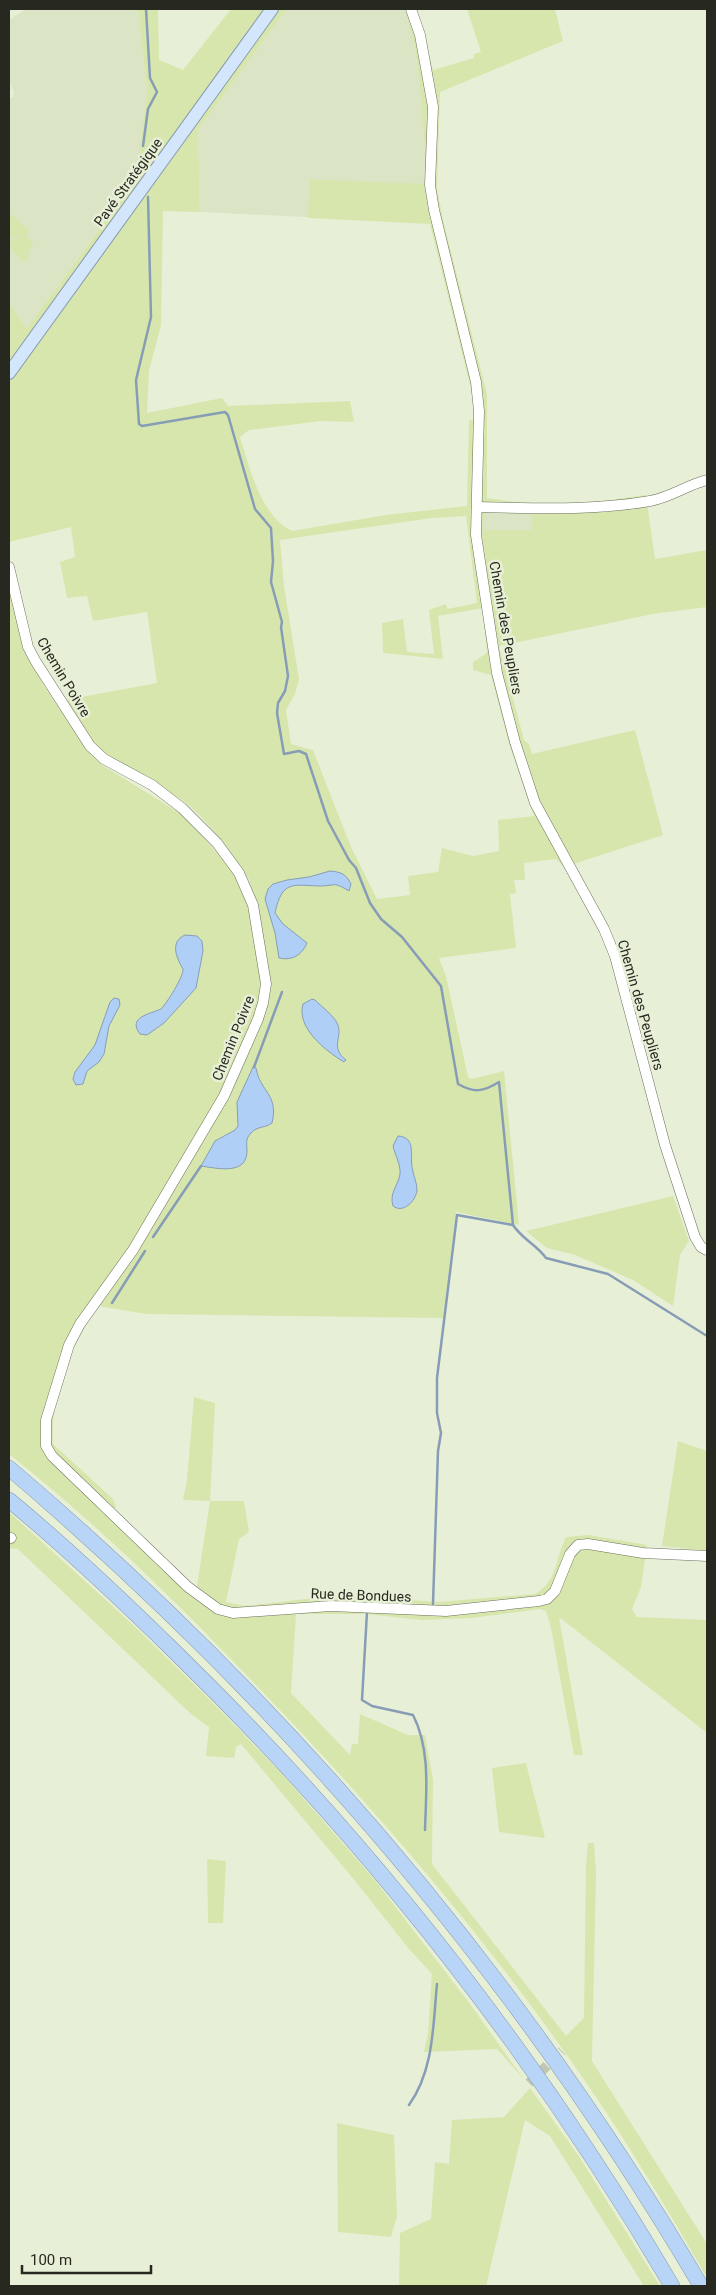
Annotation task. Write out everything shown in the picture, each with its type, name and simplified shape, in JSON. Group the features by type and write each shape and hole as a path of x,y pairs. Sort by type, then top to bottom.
{"highway":[{"path":"9,1468 140,1584 208,1650 307,1753 381,1836 488,1969 559,2066 640,2187 700,2286"},
{"path":"9,1500 120,1599 205,1681 362,1851 443,1951 531,2069 596,2164 672,2286"}],"main road":[{"name":"Pavé Stratégique","path":"9,372 272,9"}],"street":[{"name":"Chemin des Peupliers","path":"411,9 420,35 433,107 430,185 434,210 476,382 479,411 476,535 495,664 518,752 535,803 610,942 670,1161 695,1237 701,1247 707,1250"},
{"path":"477,507 568,508 621,505 672,496 707,480"},
{"name":"Chemin Poivre","path":"9,567 24,634 31,653 90,746 104,759 152,786 182,808 217,843 239,873 253,905 266,984 264,1004 224,1096 133,1250 73,1336 63,1359 46,1420 46,1446"},
{"name":"Rue de Bondues","path":"46,1446 56,1460 188,1588 218,1609 232,1613 331,1606 446,1611 539,1601 552,1594 558,1587 571,1551 583,1544 644,1553 707,1556"}],"shaded area":[{"path":"26,9 138,9 147,92 138,159 140,172 27,328 9,303 9,99 13,97 14,92 9,81 9,20"},
{"path":"287,9 405,9 411,27 422,94 430,223 200,212 198,130"},
{"path":"485,510 532,512 531,530 483,530"}],"green space":[{"path":"138,9 158,9 159,60 183,70 231,9 287,9 198,130 200,212 163,211 161,325 149,371 147,413 222,398 228,406 350,401 354,422 321,421 249,430 240,437 252,476 264,502 281,524 292,531 386,515 467,506 469,420 476,420 471,389 430,224 308,218 310,179 427,184 419,74 405,9 417,9 433,70 474,58 474,54 481,52 467,9 555,9 563,41 440,92 437,189 487,394 487,498 535,505 603,501 646,495 655,559 707,550 707,607 653,614 499,646 524,740 529,744 532,754 635,730 663,835 564,867 556,859 524,863 525,880 514,880 516,893 510,894 516,948 439,958 446,976 468,1077 471,1079 504,1071 519,1225 456,1212 443,1318 146,1314 98,1306 78,1337 58,1388 53,1425 53,1444 113,1499 116,1507 108,1517 166,1574 195,1599 210,1501 244,1501 249,1532 239,1539 226,1602 245,1606 340,1595 439,1602 535,1594 548,1583 552,1576 566,1537 589,1535 647,1545 641,1587 632,1609 637,1617 707,1620 707,1733 559,1617 583,1755 574,1755 551,1628 546,1611 540,1609 472,1618 422,1620 366,1614 296,1614 291,1693 350,1755 352,1744 358,1744 360,1714 408,1735 425,1735 433,1780 432,1864 566,2036 584,2018 586,1865 588,1843 594,1843 596,1874 592,2061 707,2244 707,2278 616,2127 583,2078 508,1975 386,1826 300,1731 197,1624 105,1536 9,1454 9,585 24,651 44,686 89,752 102,765 183,815 244,883 250,881 213,830 187,804 112,760 96,748 65,700 157,683 147,612 93,621 87,596 67,598 60,562 75,557 71,527 9,542 9,303 27,328 140,173 138,159 147,92","holes":["485,510 532,512 531,530 483,530","466,516 477,603 447,609 446,604 429,610 434,654 407,652 403,619 382,623 383,653 443,659 438,616 483,608 487,653 473,662 473,670 491,675 509,744 534,816 498,820 499,851 473,856 442,848 438,872 408,876 410,895 377,899 351,847 313,750 291,744 286,710 295,694 299,679 284,586 280,540 432,518"]},
{"path":"9,213 29,230 26,236 33,242 26,261 22,261 9,247 12,238 21,237 20,235 9,237"},
{"path":"673,1196 689,1241 680,1255 673,1306 633,1280 575,1255 547,1248 526,1231"},
{"path":"194,1397 215,1403 210,1501 183,1500 187,1480"},
{"path":"678,1441 707,1451 707,1551 662,1546"},
{"path":"9,1512 130,1622 282,1774 374,1879 470,2004 525,2081 497,2049 424,2052 428,2033 432,1974 409,1949 241,1744 236,1747 234,1758 206,1756 209,1727 192,1715 18,1549 9,1548"},
{"path":"526,1763 545,1838 499,1832 492,1768"},
{"path":"207,1859 226,1861 223,1923 208,1923"},
{"path":"530,2088 578,2155 660,2286 644,2286 550,2136 525,2120 486,2286 399,2286 400,2233 431,2219 435,2162 449,2164 452,2120 504,2117"},
{"path":"337,2123 394,2135 397,2216 391,2237 338,2232"}],"water":[{"path":"330,871 340,873 347,878 351,884 349,891 334,885 295,885 285,890 281,895 275,913 283,924 307,943 296,956 288,959 279,958 275,933 265,899 268,889 273,884"},
{"path":"185,935 197,936 202,941 203,951 196,988 164,1023 147,1035 140,1034 136,1024 138,1020 161,1009 171,996 181,977 183,969 177,956 176,946 180,938"},
{"path":"114,998 119,999 120,1005 109,1026 104,1054 99,1062 87,1071 83,1084 76,1085 73,1079 75,1072 95,1045 110,1002"},
{"path":"312,999 327,1011 337,1023 339,1028 338,1051 346,1060 344,1062 321,1045 308,1030 302,1013 303,1004"},
{"path":"253,1067 256,1068 261,1083 271,1099 273,1106 272,1123 256,1129 249,1135 246,1159 242,1164 230,1169 201,1166 215,1141 235,1130 238,1126 237,1102"},
{"path":"398,1136 408,1139 410,1143 412,1167 417,1190 412,1202 401,1208 393,1206 392,1201 400,1174 393,1146"}],"waterway":[{"path":"143,146 148,109 157,92 150,78 146,9"},
{"path":"148,197 151,317 136,380 139,424 142,426 225,412 228,415 255,509 271,528 273,561 271,582 282,622 281,627 288,676 285,691 278,703 277,713 284,754 299,751 306,754 328,821 349,860 356,868 370,903 381,919 402,937 441,986 458,1084 469,1089 478,1090 488,1088 499,1082 513,1225 546,1258 608,1274 707,1336"},
{"path":"254,1067 282,992"},
{"path":"153,1237 201,1166"},
{"path":"433,1604 438,1451 441,1433 437,1413 437,1378 457,1215 513,1225"},
{"path":"112,1303 145,1251"},
{"path":"367,1612 362,1700 372,1706 413,1715 419,1728 425,1757 425,1830"},
{"path":"409,2105 417,2091 428,2062 437,1984"}],"tunnel":[{"path":"529,2083 562,2051"}]}
